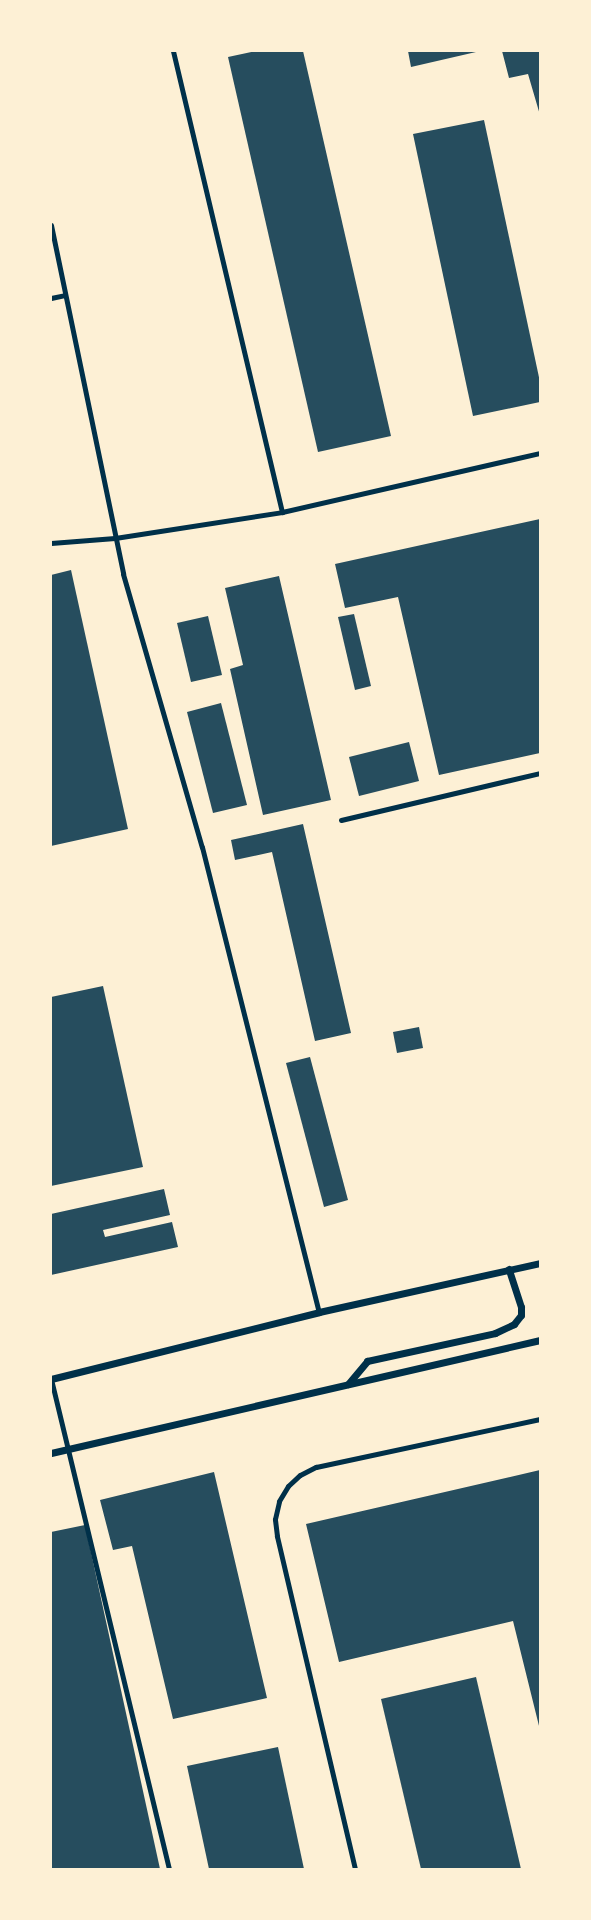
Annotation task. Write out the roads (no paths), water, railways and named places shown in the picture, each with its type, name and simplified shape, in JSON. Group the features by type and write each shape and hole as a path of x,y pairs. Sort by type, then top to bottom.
{"street":[{"path":"51,1379 318,1312 540,1263"},
{"path":"348,1384 367,1361 495,1333 514,1324 521,1315 521,1307 509,1269"},
{"path":"51,1453 540,1340"}],"lane":[{"path":"173,51 282,512"},
{"path":"51,225 115,538 140,640 202,847 318,1312"},
{"path":"51,298 65,295"},
{"path":"51,543 115,538 282,512 540,453"},
{"path":"341,820 540,773"},
{"path":"51,1379 169,1869"},
{"path":"355,1869 277,1536 275,1519 279,1501 288,1486 300,1475 316,1467 540,1419"}]}
